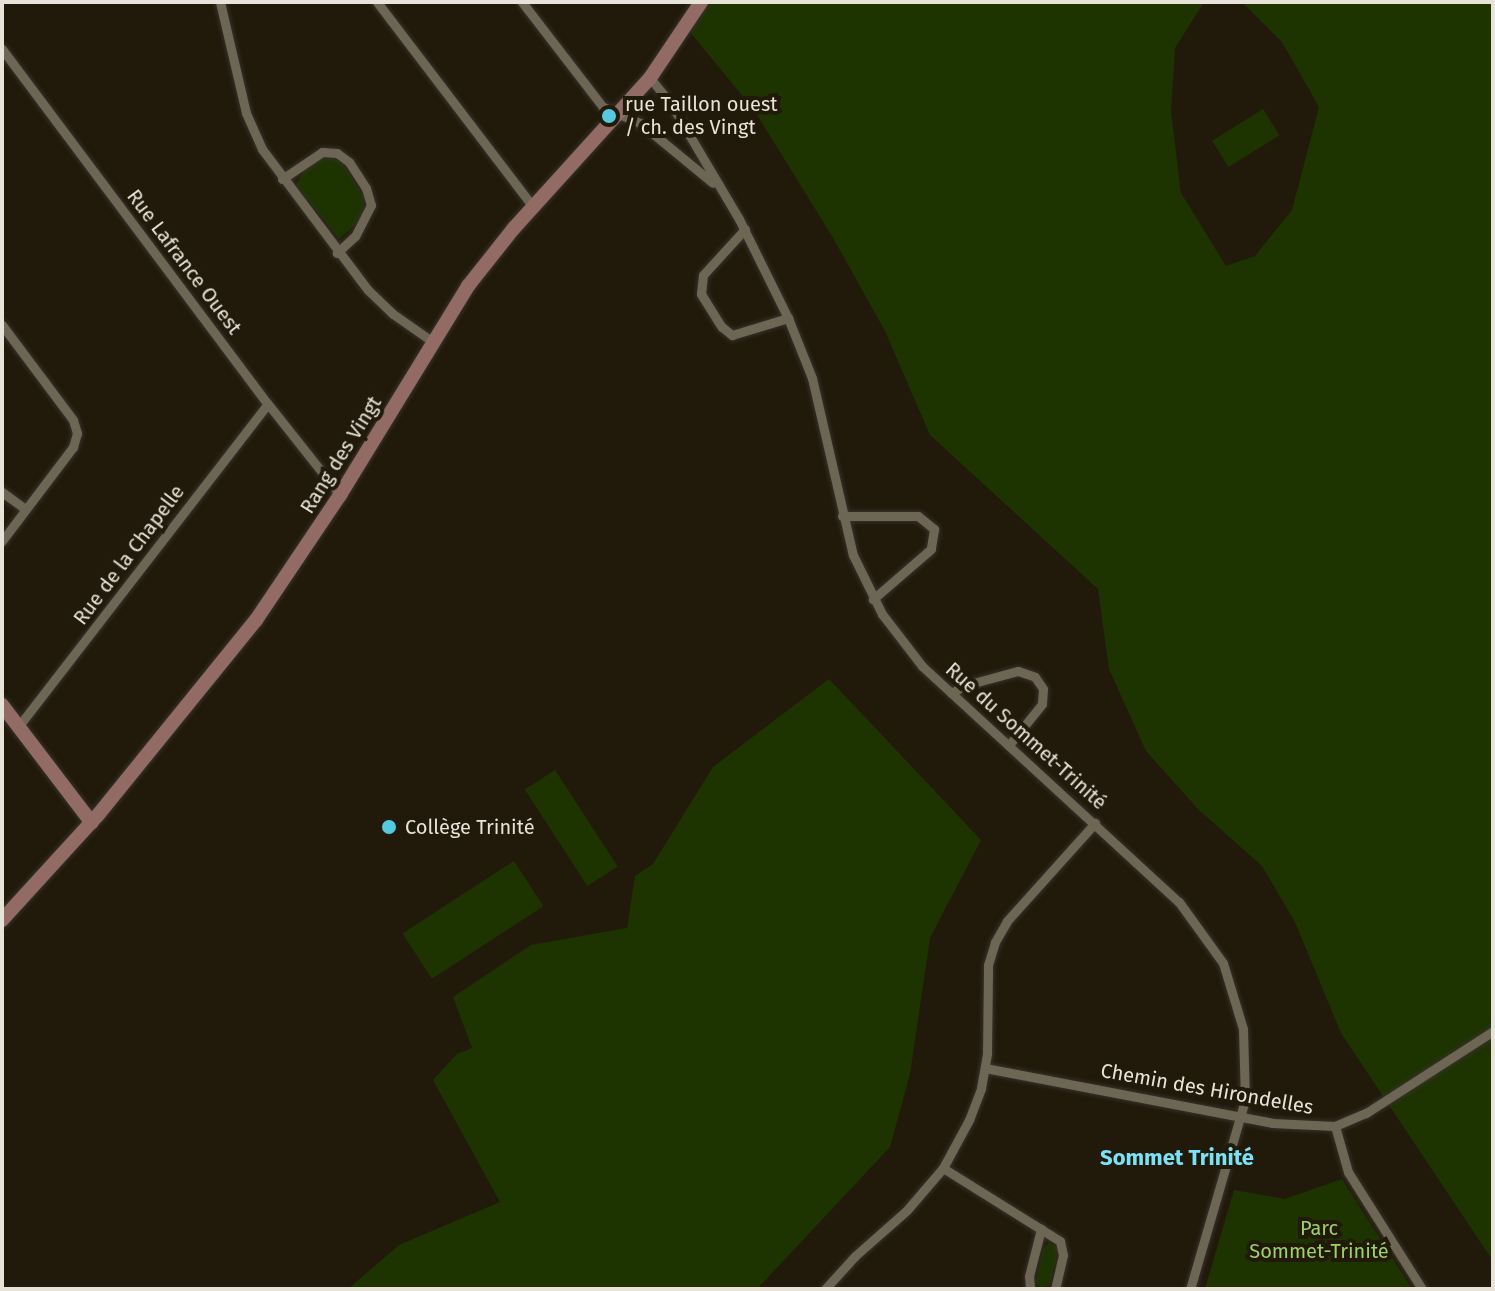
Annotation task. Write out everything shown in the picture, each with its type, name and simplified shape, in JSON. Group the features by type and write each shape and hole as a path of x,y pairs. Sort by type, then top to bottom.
{"street":[{"path":"220,2 248,121 282,179 337,253 384,307 433,342"},
{"path":"377,2 533,207"},
{"name":"Rue du Sommet-Trinité","path":"522,2 596,98 618,115 640,123 703,173 727,197"},
{"name":"Rang des Vingt","path":"2,920 92,823 256,620 340,495 474,277 650,78 701,2"},
{"name":"Rue Lafrance Ouest","path":"2,49 268,404 340,495"},
{"name":"Rue du Sommet-Trinité","path":"650,78 671,104 727,197 788,318 812,378 853,555 873,599 906,648 951,693 1179,902 1223,963 1235,996 1245,1045 1246,1082 1240,1116 1190,1289"},
{"path":"282,179 322,152 337,153 349,162 366,188 371,205 355,236 337,253"},
{"path":"745,229 703,275 701,294 729,334 742,334 788,318"},
{"path":"2,325 77,430 73,447 2,541"},
{"name":"Rue de la Chapelle","path":"18,727 268,404"},
{"path":"2,492 25,509"},
{"path":"842,516 918,516 934,529 931,549 873,599"},
{"path":"951,693 966,685 1018,671 1035,677 1043,689 1042,704 1009,745"},
{"path":"2,705 92,823"},
{"path":"825,1289 855,1256 907,1210 943,1168 969,1120 985,1068 987,985 995,942 1007,921 1095,823"},
{"name":"Chemin des Hirondelles","path":"985,1068 1298,1127 1335,1126 1366,1113 1493,1031"},
{"path":"1335,1126 1348,1172 1422,1289"},
{"path":"943,1168 1041,1229 1062,1246 1055,1289"},
{"path":"1030,1289 1029,1276 1041,1229"}],"green space":[{"path":"709,2 1204,2 1175,48 1171,112 1181,193 1226,266 1255,256 1292,210 1319,107 1282,42 1242,2 1493,2 1493,1261 1341,1033 1295,922 1262,866 1199,810 1146,751 1109,669 1098,589 930,435 885,331 832,236 754,110 690,32"},
{"path":"1263,109 1279,135 1229,167 1212,141"},
{"path":"322,158 335,158 343,164 364,197 363,212 356,224 339,239 296,185 304,170"},
{"path":"829,679 981,840 930,938 910,1074 890,1147 757,1289 348,1289 399,1245 500,1202 433,1080 457,1054 472,1048 453,997 531,945 627,928 635,876 653,864 713,767"},
{"path":"555,770 618,866 587,886 525,790"},
{"path":"514,861 543,906 432,979 402,933"},
{"name":"Parc Sommet-Trinité","path":"1342,1179 1412,1289 1205,1289 1234,1190 1285,1199"},
{"path":"1049,1243 1057,1247 1058,1252 1049,1286 1040,1288 1036,1281 1043,1249"}],"place":[{"name":"rue Taillon ouest / ch. des Vingt","path":"609,116"},
{"name":"Collège Trinité","path":"389,827"}],"district":[{"name":"Sommet Trinité","path":"1177,1158"}]}
